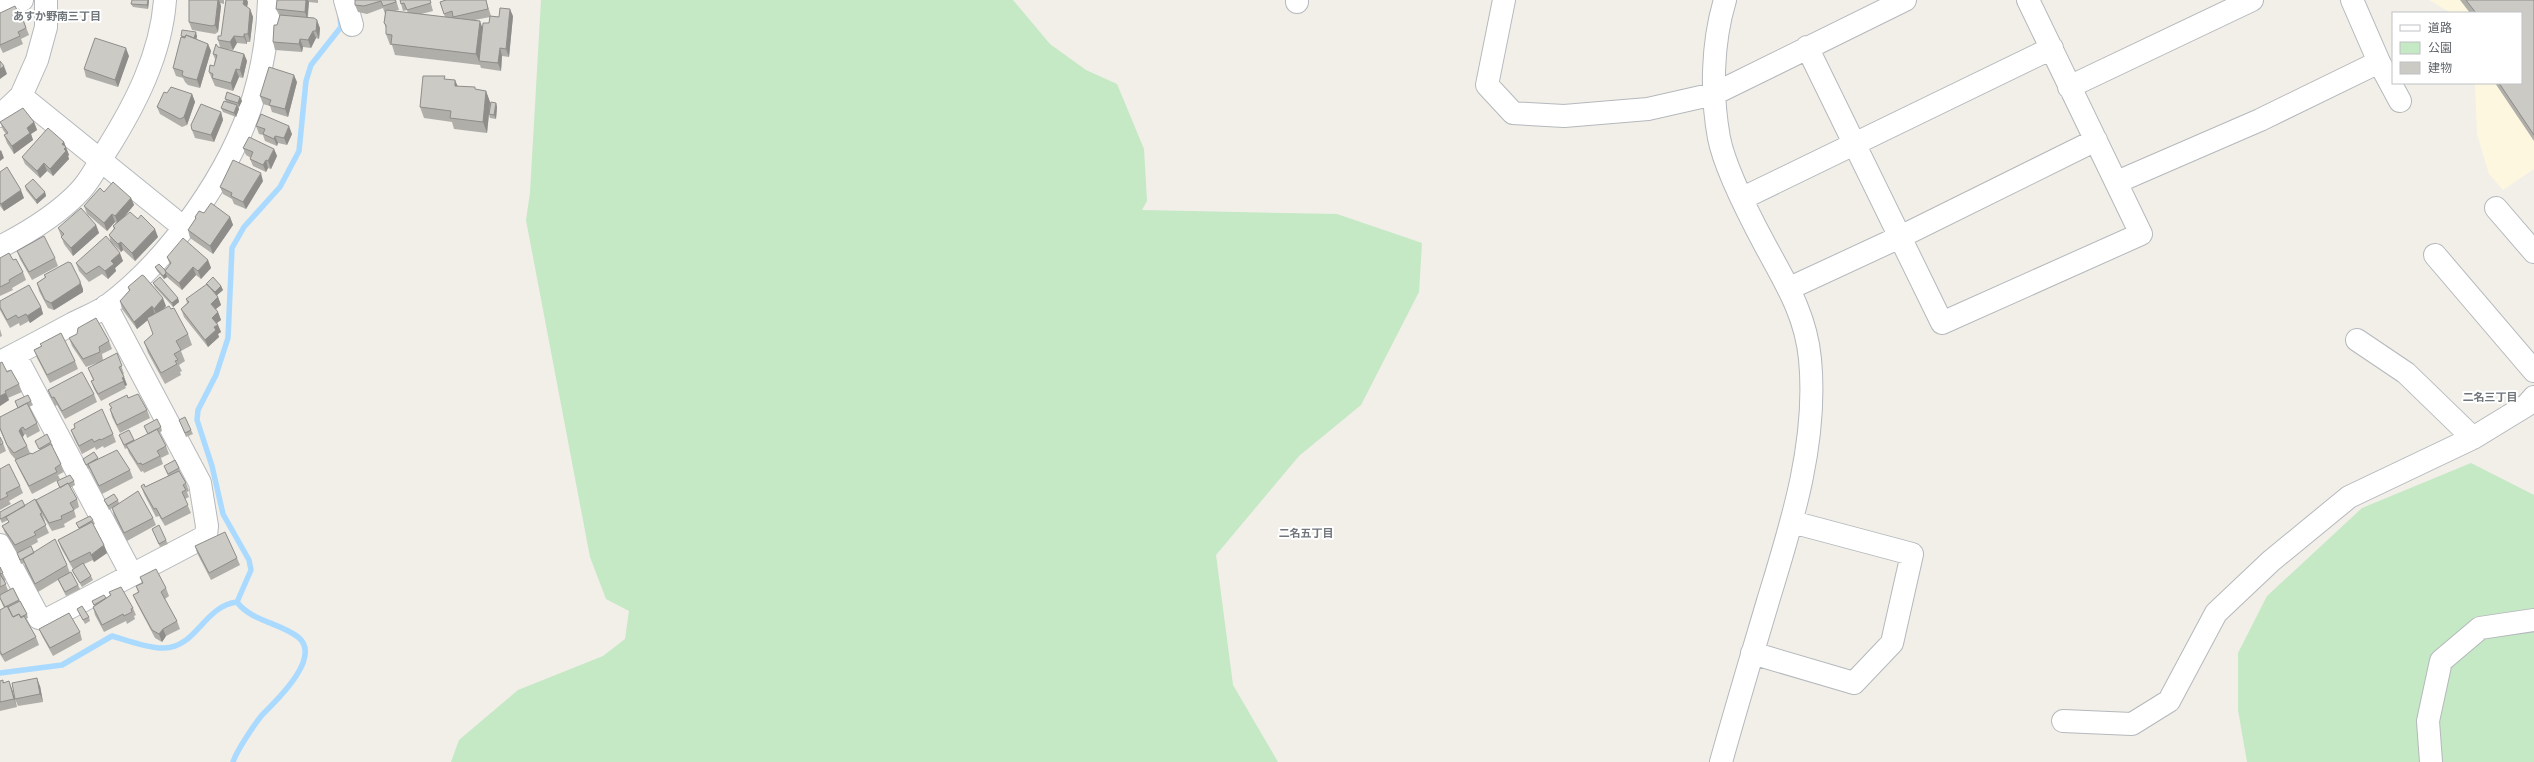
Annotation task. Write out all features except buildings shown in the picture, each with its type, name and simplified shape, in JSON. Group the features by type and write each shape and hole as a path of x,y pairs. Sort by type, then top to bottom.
{"street":[{"path":"0,11 22,0"},
{"path":"0,116 21,96 37,60 44,34 46,0"},
{"path":"0,247 50,218 80,191 102,159 128,117 141,90 160,36 165,0"},
{"path":"132,575 7,358 106,306 150,267 183,227 211,187 233,150 254,96 264,48 269,0"},
{"path":"345,0 352,25"},
{"path":"1504,0 1487,85 1513,113 1564,116 1648,109 1714,94 1905,0"},
{"path":"1721,762 1792,522 1806,458 1812,396 1810,358 1804,323 1790,288 1764,244 1719,140 1714,94 1718,24 1725,0"},
{"path":"1807,47 1853,144 1942,323 2141,234 2028,0"},
{"path":"2069,86 2252,0"},
{"path":"2352,0 2379,62 2400,101"},
{"path":"1743,198 2052,48"},
{"path":"2117,182 2260,120 2379,62"},
{"path":"21,96 102,159 183,227"},
{"path":"1790,288 1900,237 2096,140"},
{"path":"2496,208 2534,252"},
{"path":"2435,255 2534,371"},
{"path":"1,549 39,618 46,620 206,536 207,526 200,482 106,306"},
{"path":"2357,340 2406,373 2473,438"},
{"path":"2063,721 2132,724 2169,701 2216,613 2270,561 2349,497 2473,438 2527,405 2534,397"},
{"path":"1752,654 1854,683 1892,643 1912,554 1792,522"},
{"path":"2431,762 2428,721 2441,661 2480,628 2534,620"}],"shaded area":[{"path":"2429,0 2534,0 2534,169 2503,190 2489,174 2477,134 2475,84 2522,84 2522,12 2449,12"}],"green space":[{"path":"541,0 1013,0 1050,44 1086,70 1117,84 1144,149 1147,201 1142,210 1337,214 1422,243 1419,292 1361,405 1299,456 1216,555 1233,685 1278,762 451,762 459,740 518,690 603,656 625,639 629,611 606,599 590,557 526,220 530,193"},
{"path":"2471,463 2534,495 2534,762 2247,762 2238,710 2238,653 2267,596 2362,508"}],"waterway":[{"path":"0,673 62,665 112,636 158,648 175,646 184,641 216,611 226,605 237,602 251,570 249,560 223,514 212,466 197,420 198,410 216,375 228,338 232,248 244,227 280,187 299,151 306,81 311,65 341,27 340,17"},
{"path":"233,762 250,731 262,715 277,700 295,678 305,656 304,646 298,637 283,628 250,614 237,602"}],"district":[{"name":"あすか野南三丁目","path":"57,16"},
{"name":"二名三丁目","path":"2490,397"},
{"name":"二名五丁目","path":"1306,533"}]}
